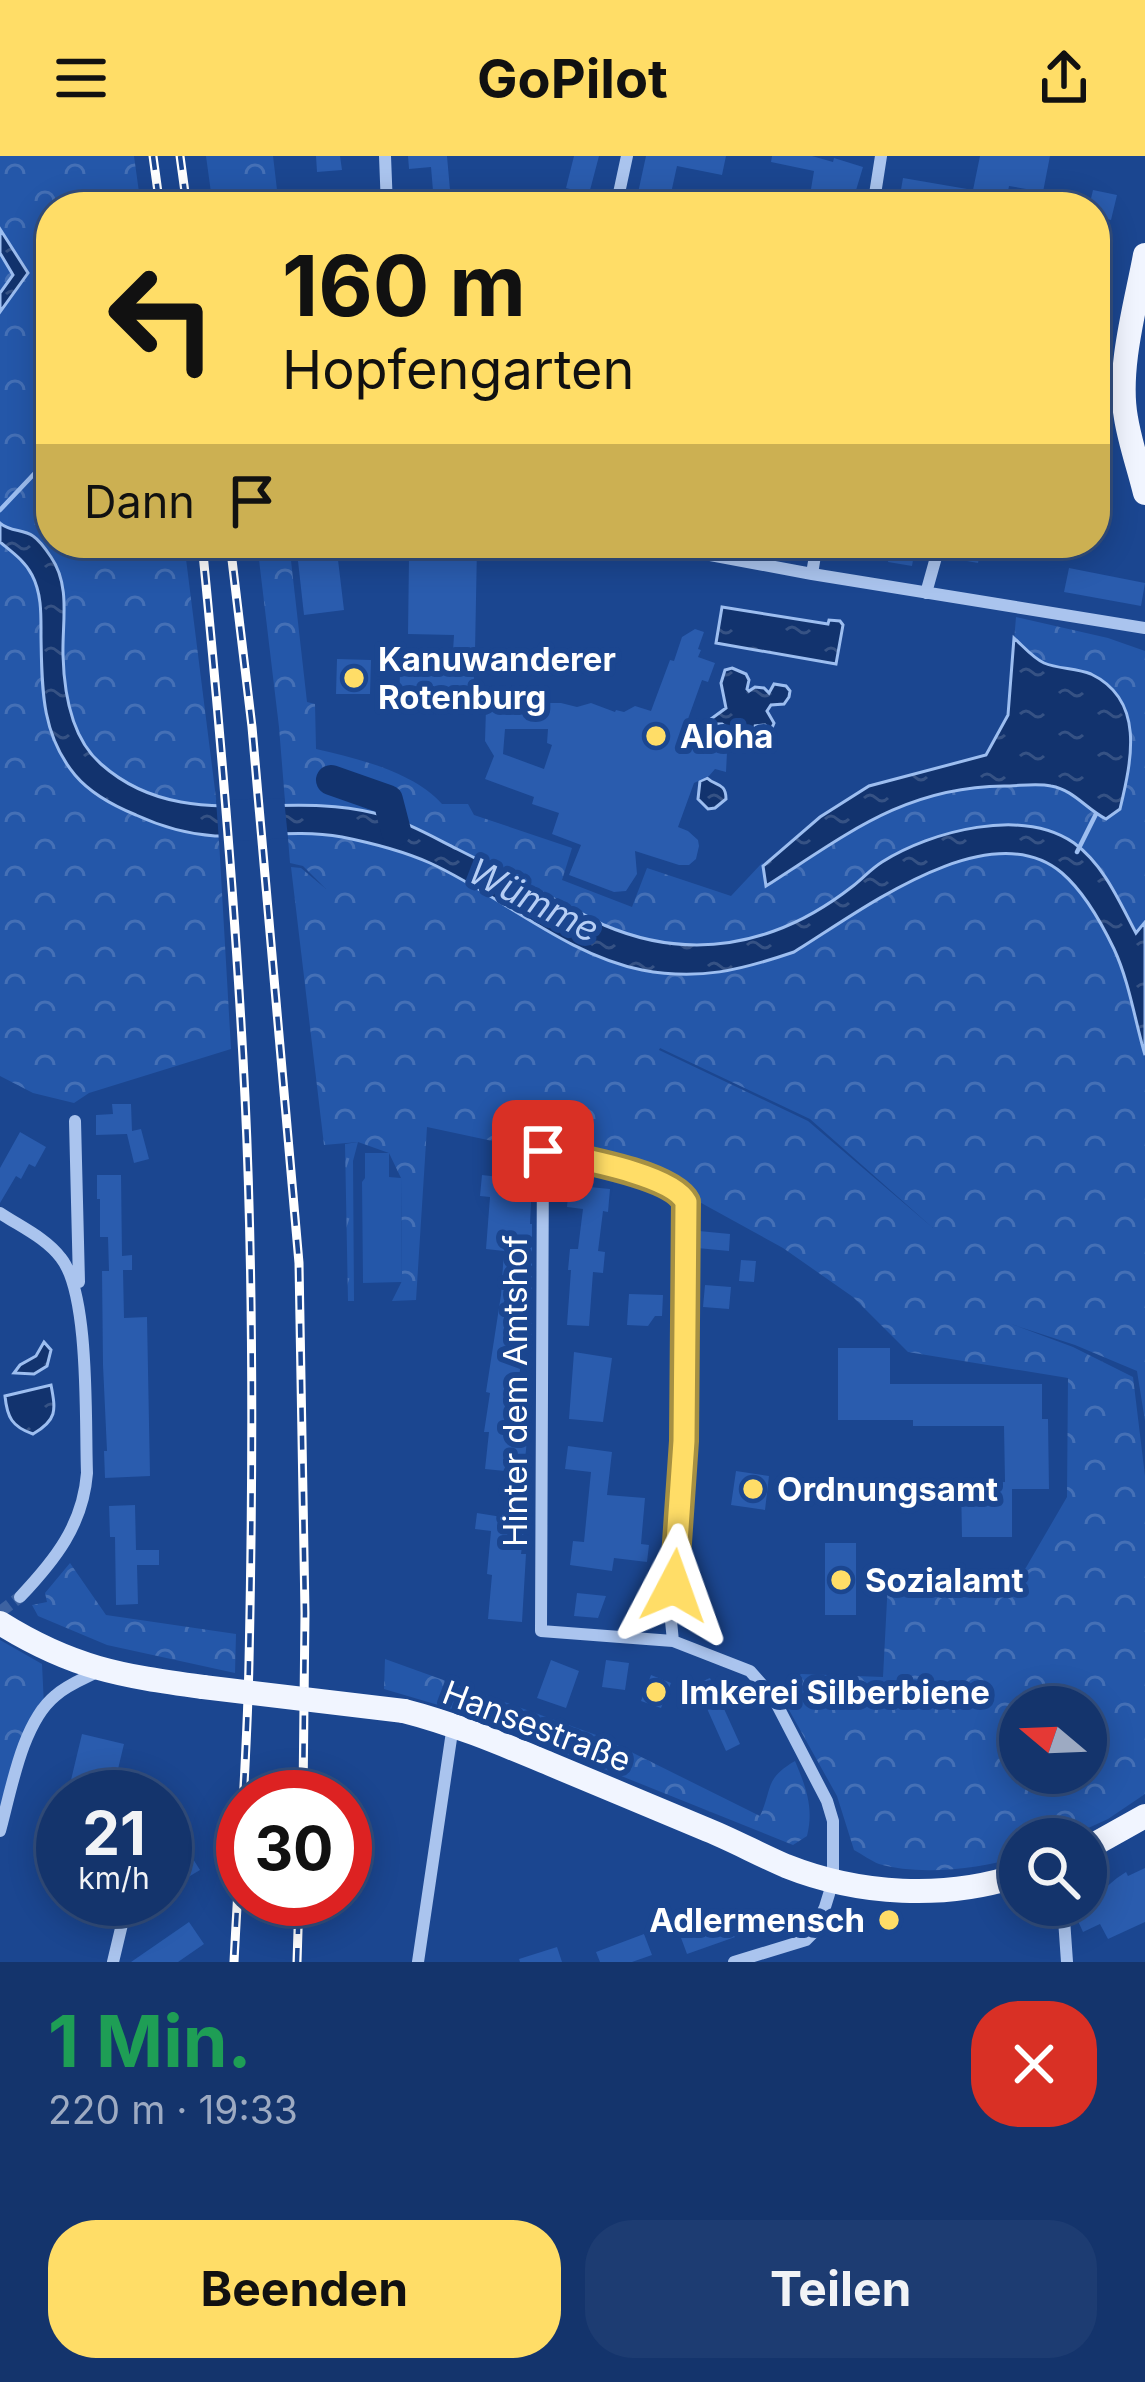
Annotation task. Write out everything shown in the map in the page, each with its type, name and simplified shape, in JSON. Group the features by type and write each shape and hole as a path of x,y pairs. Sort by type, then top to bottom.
{"main road":[{"path":"1145,255 1124,386 1125,415 1145,493"},
{"name":"Hansestraße","path":"6,1627 100,1670 404,1711 454,1724 832,1881 924,1892 999,1880"},
{"path":"1107,1837 1145,1816"}],"street":[{"path":"385,156 386,192"},
{"path":"619,192 627,156"},
{"path":"875,192 881,156"},
{"path":"1110,384 1124,386"},
{"path":"726,558 1145,628"},
{"path":"812,574 815,558"},
{"path":"926,593 936,558"},
{"path":"20,1597 68,1539 85,1497 75,1121"},
{"name":"Hinter dem Amtshof","path":"543,1151 638,1174 674,1188 686,1202 684,1441 670,1621 673,1642 542,1631 543,1151"},
{"path":"0,1214 60,1256 80,1303"},
{"path":"673,1642 750,1671 773,1697 833,1821 832,1881 813,1933 806,1940 734,1962"},
{"path":"0,1831 26,1741 44,1706 100,1670"},
{"path":"418,1962 454,1724"},
{"path":"113,1962 122,1926"},
{"path":"1064,1926 1067,1962"}],"green space":[{"path":"0,156 134,156 139,192 36,192 36,558 186,558 217,806 231,1049 89,1093 74,1103 33,1093 0,1076"},
{"path":"206,156 273,156 277,192 211,192"},
{"path":"259,558 291,558 307,702 315,704 316,749 384,768 416,783 442,804 468,804 474,815 572,848 562,880 632,907 647,868 731,896 762,863 869,786 985,755 1008,715 1016,617 1145,651 1145,1421 1137,1371 1075,1345 1011,1324 1073,1347 1133,1377 1145,1476 1145,1794 1107,1819 999,1818 999,1862 931,1870 895,1868 854,1850 837,1796 779,1692 801,1674 883,1677 888,1581 1017,1583 1067,1497 1068,1378 908,1352 853,1297 783,1248 674,1188 619,1168 427,1127 416,1300 392,1301 402,1281 401,1178 389,1153 358,1142 324,1145 291,867 301,868 326,889 303,866 290,863","holes":["660,1048 810,1119 933,1228 808,1121"]},
{"path":"358,1142 353,1161 354,1301 348,1301 345,1144"},
{"path":"365,1153 389,1153 389,1177 401,1178 402,1282 363,1283"},
{"path":"70,1563 106,1615 236,1634 235,1673 107,1645 38,1616 32,1605 47,1602 45,1593"},
{"path":"0,1640 42,1664 44,1706 0,1831"},
{"path":"385,1659 599,1736 760,1816 774,1779 795,1761 808,1798 807,1836 793,1845 462,1712 384,1689"}],"water":[{"path":"0,229 28,273 0,312 0,293 13,275 0,253"},
{"name":"Wümme","path":"0,523 25,532 36,539 36,558 51,558 57,568 63,592 64,670 71,714 91,753 132,786 198,804 339,807 385,816 604,925 646,939 688,945 731,942 784,927 835,899 882,862 925,841 1003,825 1053,832 1094,862 1136,933 1145,922 1145,1055 1124,974 1104,929 1070,880 1032,857 998,854 962,860 888,894 794,952 738,969 682,974 642,970 587,951 456,876 387,848 326,835 204,835 128,811 81,782 55,743 43,692 38,590 26,565 0,542"},
{"path":"722,607 828,624 829,620 840,621 836,664 716,643"},
{"path":"1014,638 1044,663 1091,674 1120,699 1127,715 1130,751 1120,809 1106,819 1066,791 1046,785 968,788 878,817 766,886 763,866 820,817 869,786 986,755 1008,715"},
{"path":"725,670 746,674 749,691 755,687 769,693 774,684 790,691 784,704 771,705 767,711 774,723 771,730 754,726 771,733 767,745 758,745 744,730 723,731 722,724 707,739 698,734 726,708 721,683"},
{"path":"707,778 726,794 715,808 708,809 698,799 700,781"},
{"path":"44,1342 51,1350 47,1366 34,1374 14,1373 36,1356"},
{"path":"51,1385 54,1408 47,1424 33,1434 15,1424 5,1396"}],"pier":[{"path":"284,798 288,838 219,842 216,800"}],"building":[{"path":"316,156 340,156 342,170 317,172"},
{"path":"408,156 447,156 450,190 433,191 431,167 409,169"},
{"path":"574,156 599,156 590,192 566,188"},
{"path":"646,156 726,156 722,175 677,166 671,192 638,192"},
{"path":"772,156 812,156 863,167 856,192 810,192 814,171 771,162"},
{"path":"980,156 1050,156 1043,192 1009,186 1008,192 901,192 903,178 973,190"},
{"path":"1110,194 1117,195 1110,220"},
{"path":"298,558 338,558 344,610 304,615"},
{"path":"409,558 477,558 475,652 453,651 454,635 408,634"},
{"path":"889,558 913,558 912,566 888,562"},
{"path":"1069,568 1145,583 1141,606 1064,592"},
{"path":"695,629 704,632 698,657 715,663 708,682 702,680 684,730 712,741 728,733 726,772 715,769 694,783 678,827 698,840 696,859 679,865 635,851 637,874 626,891 614,892 569,875 581,845 552,834 559,813 532,804 534,797 485,779 494,756 485,741 486,708 399,705 400,673 474,676 473,694 518,696 518,703 577,707 591,703 615,712 635,706 651,711 682,637","holes":["505,729 548,729 547,743 552,745 544,769 503,754"]},
{"path":"337,659 371,660 370,694 336,694"},
{"path":"112,1104 131,1104 132,1131 141,1129 149,1159 134,1163 127,1134 96,1135 96,1115 113,1114"},
{"path":"20,1132 46,1147 35,1167 29,1164 21,1179 16,1176 0,1203 0,1168"},
{"path":"97,1175 121,1175 122,1256 132,1255 132,1270 123,1270 124,1318 147,1317 150,1476 105,1478 102,1271 109,1271 108,1237 100,1237"},
{"path":"482,1175 532,1181 532,1339 530,1350 522,1349 516,1411 531,1413 524,1473 485,1469 490,1393 486,1392 504,1251 486,1249 490,1197 480,1196"},
{"path":"569,1185 610,1189 598,1251 605,1252 603,1273 593,1272 589,1326 567,1325 570,1249 578,1249 583,1209 567,1207"},
{"path":"699,1231 730,1234 729,1251 697,1248"},
{"path":"741,1260 756,1261 754,1282 739,1281"},
{"path":"705,1285 731,1287 729,1309 703,1307"},
{"path":"629,1294 663,1295 662,1316 655,1316 648,1326 627,1325"},
{"path":"838,1348 890,1348 890,1384 1042,1384 1042,1419 1048,1419 1049,1489 1012,1489 1012,1537 962,1537 961,1483 1005,1482 1004,1426 838,1420"},
{"path":"574,1352 612,1358 603,1422 569,1419"},
{"path":"568,1446 612,1452 607,1495 645,1498 641,1544 649,1545 647,1562 614,1558 612,1571 570,1565 573,1541 584,1542 591,1472 565,1469"},
{"path":"736,1471 769,1476 765,1510 731,1505"},
{"path":"505,1503 527,1506 521,1554 526,1554 522,1622 488,1619 491,1531 475,1529 477,1513 502,1517"},
{"path":"135,1505 136,1550 159,1550 159,1565 137,1565 138,1604 116,1605 115,1537 110,1537 109,1506"},
{"path":"825,1543 856,1543 856,1615 825,1615"},
{"path":"577,1593 606,1596 598,1618 574,1616"},
{"path":"551,1660 579,1671 566,1708 537,1698"},
{"path":"606,1660 629,1663 625,1690 602,1687"},
{"name":"Imkerei Silberbiene","path":"651,1675 671,1683 661,1708 641,1701"},
{"path":"710,1678 740,1744 726,1751 696,1684"},
{"path":"82,1734 124,1744 118,1770 73,1770"},
{"path":"1145,1868 1145,1922 1108,1939 1101,1926 1107,1926 1107,1887 1126,1872 1128,1876"},
{"path":"729,1909 738,1936 687,1954 677,1927"},
{"path":"183,1926 192,1926 204,1944 178,1962 131,1962"},
{"path":"644,1934 652,1955 632,1962 600,1962 596,1952"},
{"path":"557,1947 562,1962 520,1962 519,1959"}],"waterway":[{"path":"0,510 36,472"},
{"path":"331,780 388,800 396,831"},
{"path":"1077,852 1096,814"}],"tunnel":[{"path":"0,1612 20,1597"}],"railway":[{"path":"153,156 158,192"},
{"path":"180,156 185,192"},
{"path":"203,558 237,958 250,1238 249,1662 234,1962"},
{"path":"232,558 252,727 299,1263 303,1770"},
{"path":"297,1962 298,1926"}],"place":[{"name":"Kanuwanderer Rotenburg","path":"354,678"},
{"name":"Aloha","path":"656,736"},
{"name":"Ordnungsamt","path":"753,1489"},
{"name":"Sozialamt","path":"841,1580"},
{"name":"Imkerei Silberbiene","path":"656,1692"},
{"name":"Adlermensch","path":"889,1920"}],"route":[{"path":"543,1151 619,1168 674,1188 686,1202 684,1441 674,1586"}]}
